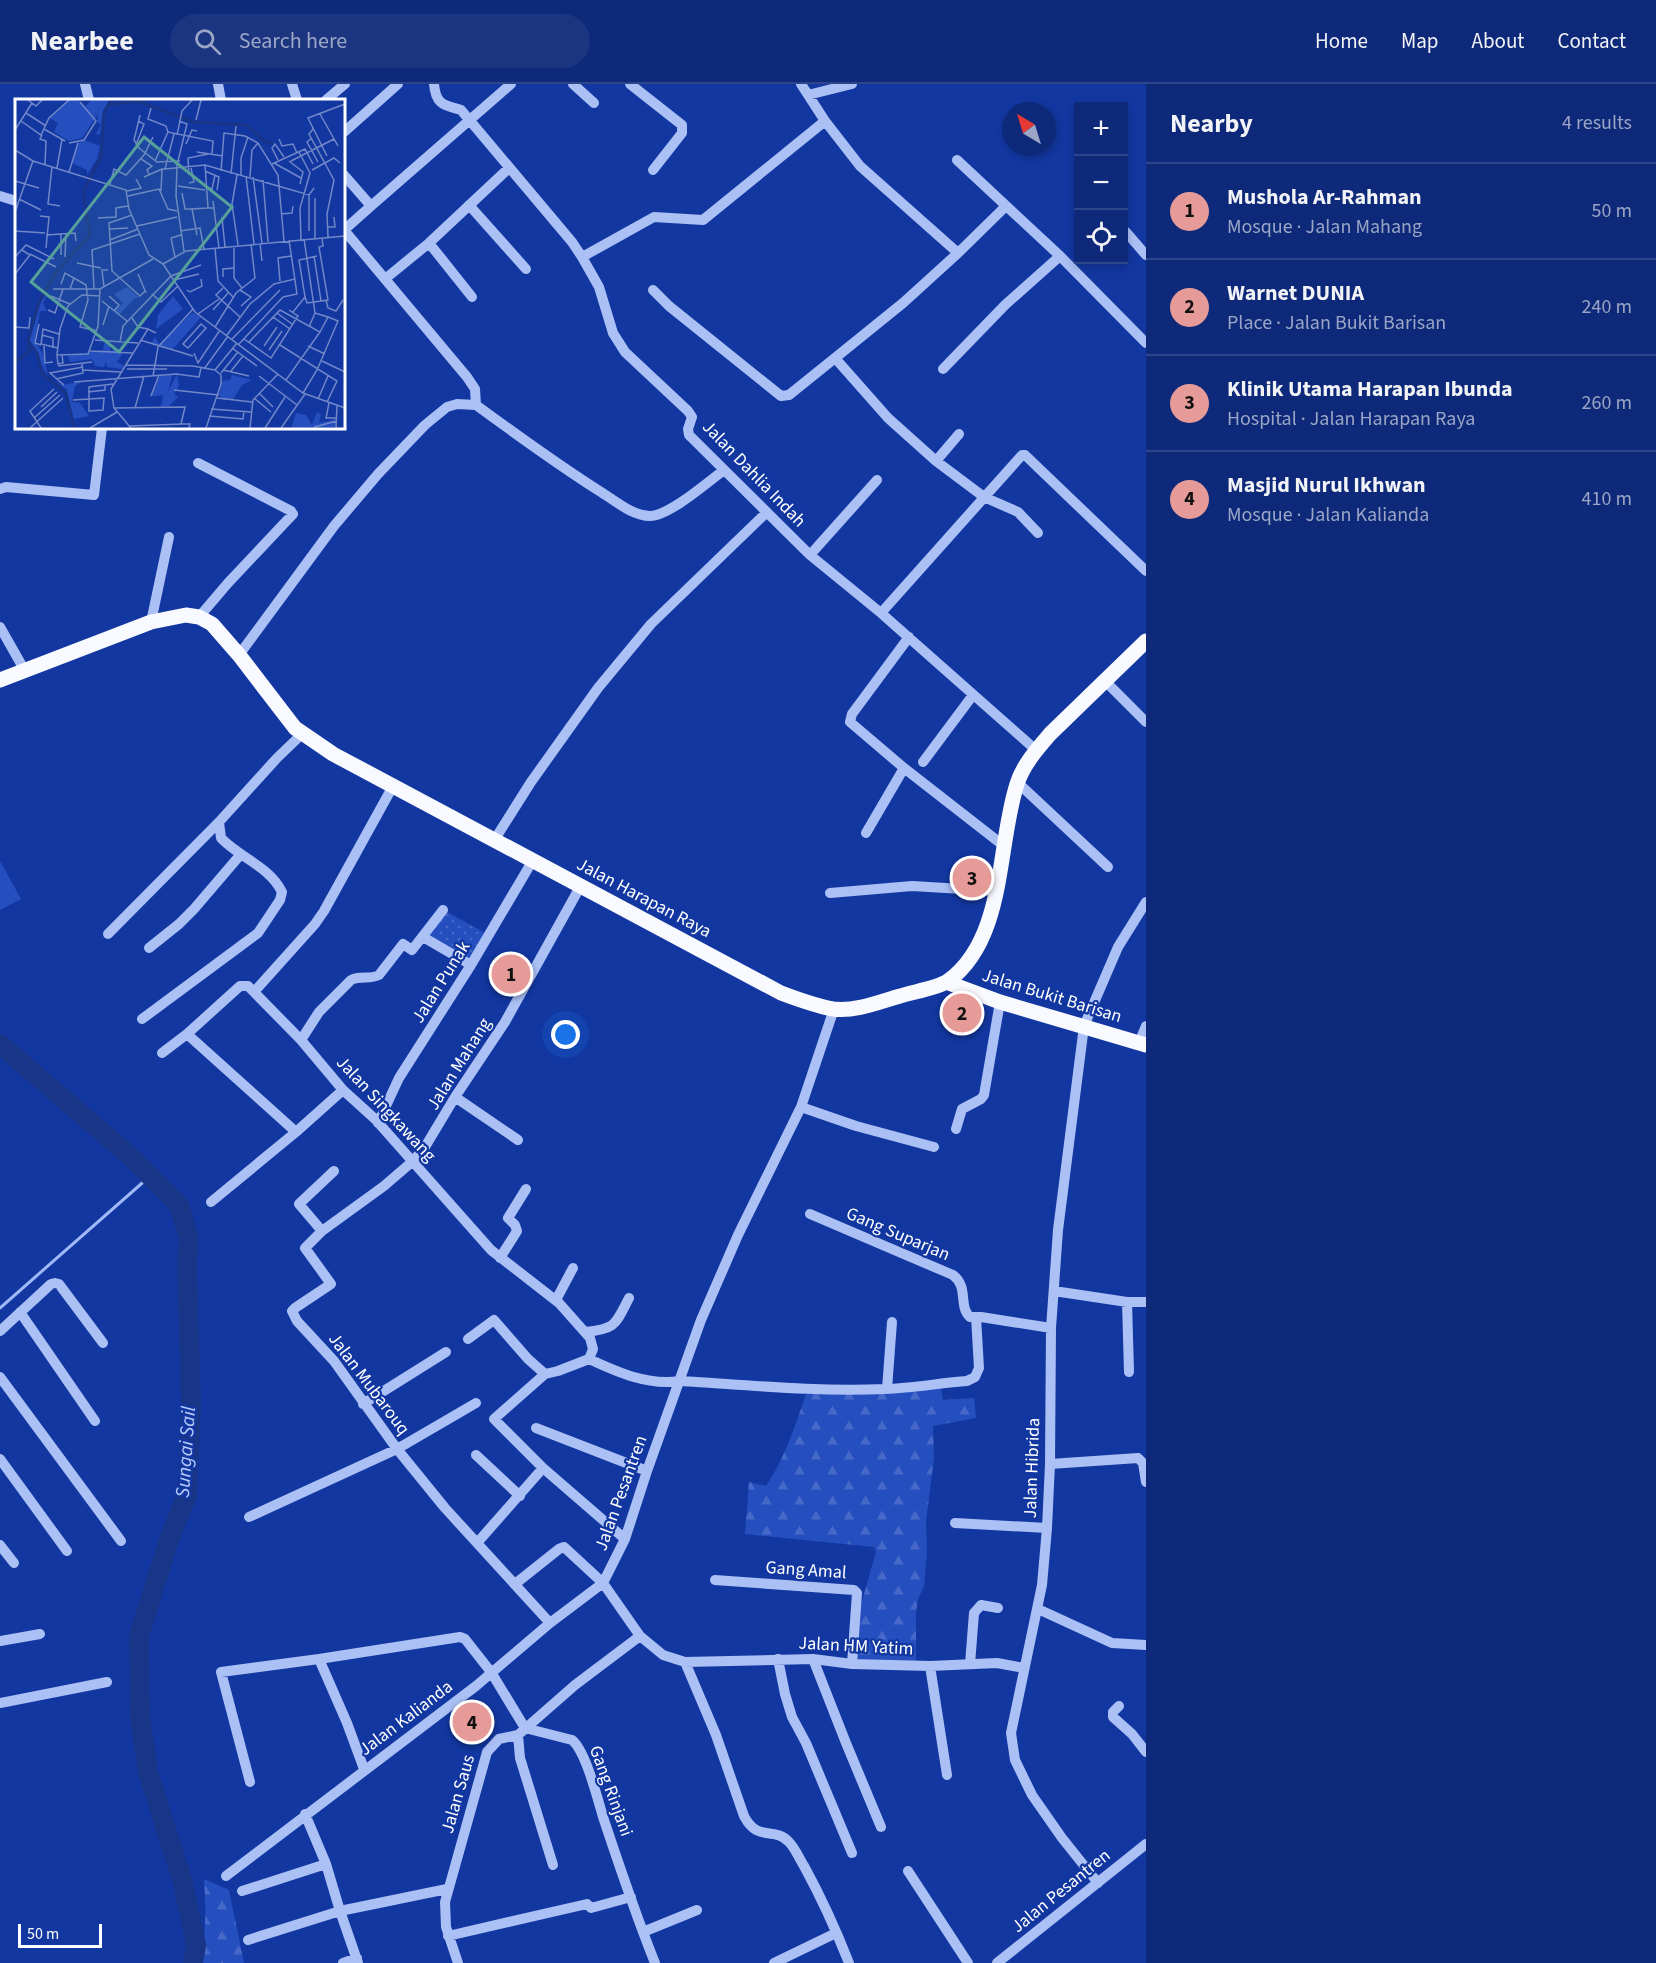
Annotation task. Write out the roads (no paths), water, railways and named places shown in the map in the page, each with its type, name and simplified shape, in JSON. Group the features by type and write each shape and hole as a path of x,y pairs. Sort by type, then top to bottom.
{"main road":[{"path":"0,680 151,622 174,616 199,617"},
{"name":"Jalan Harapan Raya","path":"199,617 217,629 288,720 302,734 333,754 781,993 834,1009 864,1006 946,982"},
{"path":"946,982 974,952 984,935 996,891 1017,782 1036,750 1146,641"},
{"name":"Jalan Bukit Barisan","path":"946,982 1000,1002 1143,1044"}],"street":[{"path":"85,84 89,99"},
{"path":"218,84 221,99"},
{"path":"292,84 297,99"},
{"path":"327,99 345,84"},
{"path":"345,131 398,84"},
{"name":"Jalan Dahlia Indah","path":"434,84 436,95 445,106 460,109 572,242 598,287 617,342 688,411 692,417 688,429 689,435 810,555 909,637 1036,750"},
{"path":"345,229 511,84"},
{"path":"573,84 594,103"},
{"path":"630,84 682,125 682,132 653,170"},
{"path":"801,84 825,122 866,172 958,253"},
{"path":"808,95 852,84"},
{"path":"582,257 654,217 704,220 825,122"},
{"path":"957,160 1060,256 1146,343"},
{"path":"385,279 429,243 509,168"},
{"path":"345,177 371,206"},
{"path":"0,196 15,201"},
{"path":"469,205 526,270"},
{"path":"653,290 669,306 782,396 789,395 903,303 1006,206"},
{"path":"345,231 467,377 475,389 476,405"},
{"path":"1128,234 1146,255"},
{"path":"429,243 472,297"},
{"path":"943,369 1005,306 1060,256"},
{"path":"835,358 888,418 936,461 984,497 1018,512 1038,532"},
{"path":"239,655 334,526 425,424 447,407 457,404 476,405 581,479 631,510 650,516 668,510 724,470"},
{"path":"0,489 6,487 94,495 102,429"},
{"path":"936,461 959,434"},
{"path":"880,613 1022,455 1025,455 1146,571"},
{"path":"198,463 293,514 199,617"},
{"path":"810,555 877,480"},
{"path":"495,839 531,782 585,707 651,624 766,512"},
{"path":"151,622 169,537"},
{"path":"0,627 25,671"},
{"path":"909,637 850,722 904,768 1004,846"},
{"path":"1105,681 1146,722"},
{"path":"923,762 973,695"},
{"path":"108,934 302,734"},
{"path":"866,833 904,768"},
{"path":"1017,782 1108,867"},
{"path":"162,1053 188,1034 240,986 248,986 254,993 315,924 393,786"},
{"path":"142,1019 258,933 280,900 282,892 271,876 221,838 219,822"},
{"path":"149,948 194,909 241,854"},
{"name":"Jalan Punak","path":"378,1123 399,1078 471,965 533,860"},
{"path":"830,893 912,886 996,891"},
{"name":"Jalan Mahang","path":"413,1161 437,1130 455,1097 505,1022 580,887"},
{"name":"Jalan Hibrida","path":"1098,1882 1046,1817 1015,1760 1011,1733 1042,1585 1050,1464 1051,1328 1058,1230 1084,1026 1118,946 1146,902"},
{"path":"301,1040 319,1012 351,980 356,977 374,978 379,975 403,944 412,950 443,910"},
{"path":"423,937 471,965"},
{"name":"Jalan Singkawang","path":"254,993 301,1040 343,1090 378,1123 454,1210 500,1258 556,1300 585,1332"},
{"path":"956,1129 962,1108 981,1099 984,1095 1000,1002"},
{"name":"Jalan Pesantren","path":"603,1583 626,1539 647,1470 701,1320 738,1235 801,1107 834,1009"},
{"path":"1143,1044 1146,1026"},
{"path":"188,1034 297,1132"},
{"path":"211,1202 297,1132 343,1090"},
{"path":"455,1097 518,1140"},
{"path":"801,1107 856,1126 934,1147"},
{"name":"Jalan Mubarouq","path":"413,1161 384,1186 322,1231 305,1248 331,1284 292,1311 297,1321 334,1361 363,1404 445,1508 550,1623"},
{"path":"322,1231 299,1203 334,1171"},
{"path":"500,1258 517,1231 508,1218 526,1189"},
{"name":"Gang Suparjan","path":"810,1214 953,1275 961,1283 966,1312 970,1317 976,1317"},
{"path":"556,1300 573,1268"},
{"path":"0,1331 51,1284 59,1284 103,1343"},
{"path":"1054,1291 1127,1302 1146,1302"},
{"path":"589,1359 593,1349 585,1332 608,1329 615,1324 629,1298"},
{"path":"1127,1302 1129,1372"},
{"path":"20,1312 95,1421"},
{"path":"626,1539 543,1468 494,1419 545,1374 589,1359 620,1373 664,1384 680,1381 803,1389 887,1389 967,1381 975,1377 979,1368 976,1317 1051,1328"},
{"path":"468,1339 495,1321 528,1359 545,1374"},
{"path":"887,1389 892,1322"},
{"path":"363,1404 446,1352"},
{"path":"0,1377 120,1541"},
{"path":"249,1517 397,1449 476,1403"},
{"path":"536,1428 647,1470"},
{"path":"476,1455 520,1496"},
{"path":"1050,1464 1138,1458 1143,1463 1146,1482"},
{"path":"0,1459 67,1551"},
{"path":"477,1543 543,1468"},
{"path":"955,1523 1047,1528"},
{"path":"0,1545 14,1563"},
{"path":"515,1584 562,1547 603,1583 640,1636 663,1655 685,1662 716,1735 749,1826 758,1832 779,1835 789,1841 816,1887 849,1963"},
{"name":"Gang Amal","path":"715,1580 854,1590 857,1593 852,1664"},
{"name":"Jalan Kalianda","path":"226,1876 476,1686 550,1623 603,1583"},
{"path":"970,1664 975,1613 981,1605 998,1608"},
{"path":"1038,1609 1112,1643 1146,1645"},
{"path":"0,1641 40,1634"},
{"name":"Jalan Saus","path":"458,1963 448,1936 444,1916 447,1889 487,1752 499,1739 522,1731 575,1685 640,1636"},
{"path":"250,1782 221,1672 460,1637 465,1639 491,1672 522,1731 520,1758 553,1865"},
{"path":"319,1659 347,1723 364,1770"},
{"path":"778,1659 792,1717 806,1743 852,1853"},
{"path":"813,1659 881,1827"},
{"name":"Jalan HM Yatim","path":"685,1662 813,1659 852,1664 930,1666 997,1663 1024,1668"},
{"path":"930,1666 947,1775"},
{"path":"0,1703 106,1682"},
{"path":"1119,1706 1113,1712 1113,1717 1132,1734 1146,1752"},
{"name":"Gang Rinjani","path":"522,1731 572,1740 577,1744 656,1963"},
{"path":"305,1814 327,1864 357,1961 343,1963"},
{"name":"Jalan Pesantren","path":"997,1963 1146,1844"},
{"path":"242,1892 327,1864"},
{"path":"908,1871 968,1963"},
{"path":"248,1940 340,1911 447,1889"},
{"path":"448,1936 587,1904 591,1908 631,1897"},
{"path":"643,1932 697,1910"},
{"path":"774,1963 836,1933"}],"waterway":[{"name":"Sungai Sail","path":"0,1044 131,1157 179,1205 189,1238 187,1263 191,1407 187,1495 169,1540 139,1636 140,1716 148,1772 183,1883 196,1945 193,1963"},
{"path":"0,1308 149,1177"}],"place":[{"name":"Klinik Utama Harapan Ibunda","path":"972,878"},
{"name":"Mushola Ar-Rahman","path":"511,974"},
{"name":"Warnet DUNIA","path":"962,1013"},
{"name":"Masjid Nurul Ikhwan","path":"472,1722"}]}
